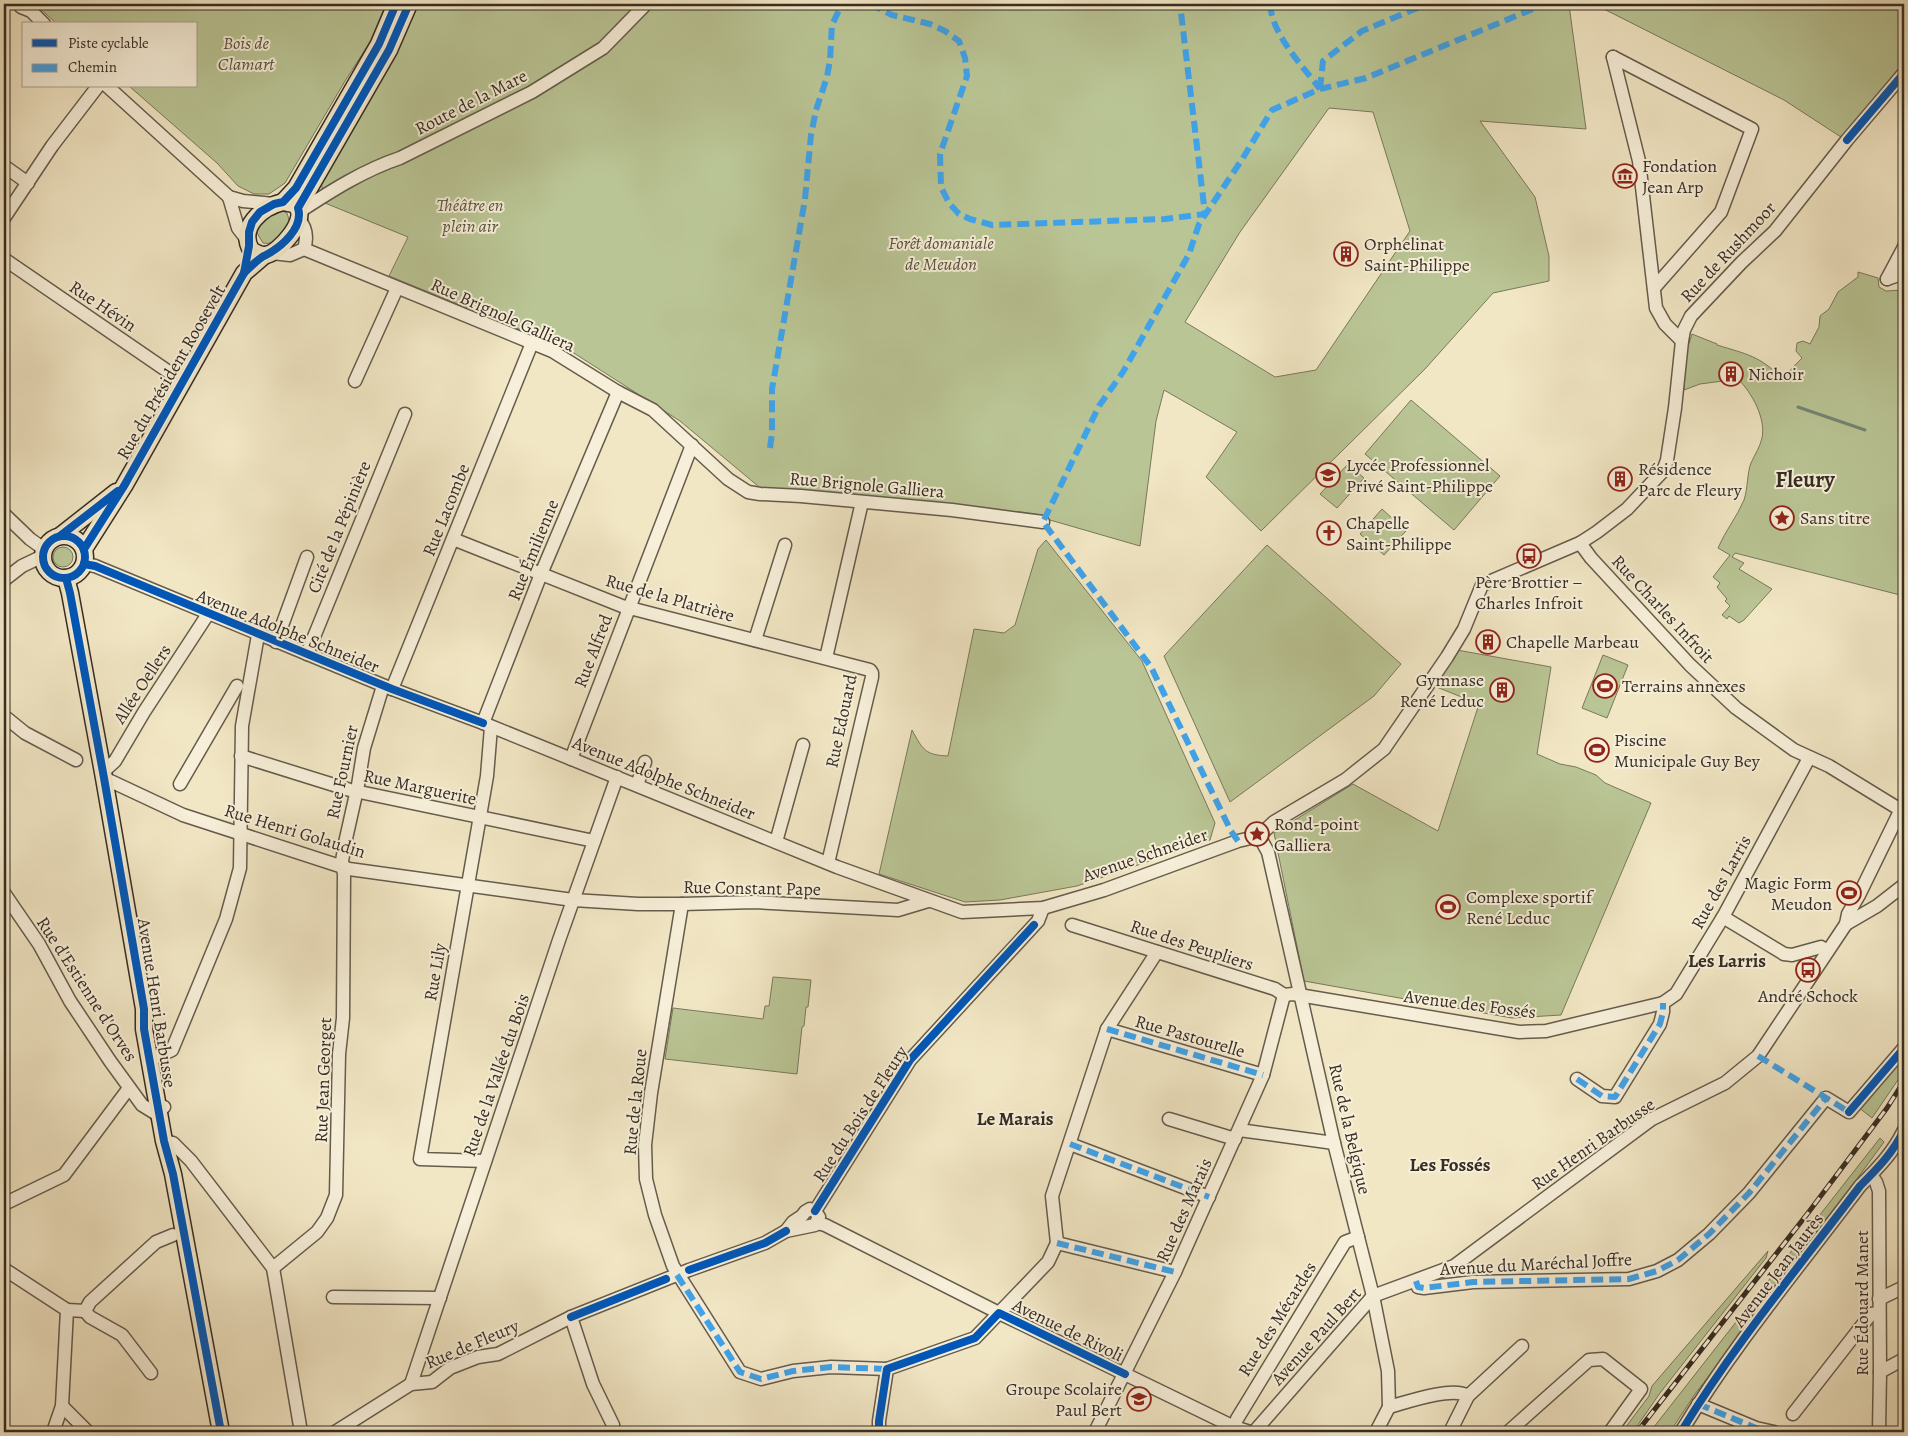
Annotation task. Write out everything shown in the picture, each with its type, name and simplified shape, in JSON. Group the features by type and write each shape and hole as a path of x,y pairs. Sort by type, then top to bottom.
{"main road":[{"path":"290,209 260,212 252,222 248,244 251,250 255,253 269,254 290,237 290,209 296,188 379,44 396,4"},
{"path":"290,209 389,50 408,4"},
{"name":"Rue du Président Roosevelt","path":"84,557 244,273 248,244"},
{"name":"Rue du Président Roosevelt","path":"244,273 269,254"},
{"name":"Rue du Président Roosevelt","path":"60,536 124,486"},
{"path":"60,536 74,538 84,557 77,574 66,578 54,575 46,567 44,552 51,540 60,536"},
{"name":"Avenue Henri Barbusse","path":"66,578 104,775 144,1009 144,1029 154,1058 173,1174 221,1432"}],"street":[{"name":"Route de la Mare","path":"290,209 326,194 382,164 400,158 532,92 602,48 646,4"},
{"path":"20,5 36,22"},
{"path":"20,5 31,11 42,22"},
{"path":"1654,288 1721,212 1752,129 1613,57 1639,161 1656,308 1665,324 1682,342"},
{"name":"Rue de Rushmoor","path":"1259,836 1274,822 1345,780 1384,749 1464,629 1482,585 1580,543 1598,532 1627,509 1663,471 1667,460 1675,408 1684,330 1691,316 1741,263 1775,231 1847,140 1904,73"},
{"path":"4,218 52,146 96,88"},
{"path":"110,88 230,197 290,209 305,226 306,242 304,249 290,255 269,254"},
{"path":"4,166 28,183"},
{"path":"230,197 238,228 248,244"},
{"path":"1904,247 1887,279 1904,273"},
{"name":"Rue Brignole Galliera","path":"304,249 552,351 618,392 653,410 728,479 748,492 952,510 1043,522"},
{"name":"Rue Hévin","path":"5,264 182,381"},
{"path":"355,381 397,288"},
{"name":"Rue Lacombe","path":"387,688 453,539 532,343"},
{"name":"Rue Émilienne","path":"487,725 541,574 618,392"},
{"name":"Cité de la Pépinière","path":"307,654 405,414"},
{"name":"Rue Alfred","path":"571,759 692,445"},
{"name":"Rue Edouard","path":"828,863 872,673 866,668 826,658 862,502"},
{"path":"4,514 44,552 4,580"},
{"name":"Rue de la Platrière","path":"453,539 629,608 826,658"},
{"name":"Rue Charles Infroit","path":"1580,543 1591,558 1690,665 1736,708 1794,750 1829,766 1903,808"},
{"path":"755,640 785,545"},
{"name":"Avenue Adolphe Schneider","path":"84,557 95,566 387,688 487,725 828,863 928,901 962,912 1043,908"},
{"path":"276,642 307,557"},
{"name":"Allée Oellers","path":"104,775 115,761 144,712 208,614"},
{"path":"154,1058 172,1050 226,919 240,868 241,756 244,706 258,635"},
{"path":"180,784 237,686"},
{"name":"Rue Fournier","path":"343,867 345,843 364,748 387,688"},
{"path":"4,716 25,734 76,760"},
{"name":"Rue Lily","path":"485,1161 420,1159 487,776 487,725"},
{"path":"776,842 803,745"},
{"name":"Rue Marguerite","path":"241,756 356,791 594,841"},
{"name":"Rue des Larris","path":"1663,1003 1676,994 1723,917 1809,758"},
{"path":"636,785 645,762"},
{"name":"Rue Henri Golaudin","path":"104,775 182,815 343,867 573,900"},
{"name":"Rue de la Vallée du Bois","path":"411,1384 573,900 617,777"},
{"name":"Rue Henri Barbusse","path":"1416,1281 1454,1266 1652,1119 1725,1083 1758,1056 1846,924 1848,914 1903,808"},
{"name":"Avenue Schneider","path":"1043,908 1104,890 1238,841 1259,836"},
{"name":"Rue de la Belgique","path":"1259,836 1268,852 1388,1371 1388,1407 1376,1432"},
{"name":"Rue Jean Georget","path":"273,1268 317,1232 327,1218 336,1195 339,1054 343,1018 343,867"},
{"name":"Rue Henri Barbusse","path":"1846,924 1866,913 1904,885"},
{"name":"Rue d'Estienne d'Orves","path":"4,893 39,944 70,1001 110,1061 127,1082 129,1088 142,1105 155,1113 162,1108"},
{"path":"1859,895 1866,913"},
{"name":"Rue Constant Pape","path":"573,900 682,904 764,902 898,910 928,901"},
{"name":"Rue de la Roue","path":"682,904 650,1093 645,1146 646,1178 655,1215 677,1275 740,1372 761,1379 793,1371 831,1367 887,1369"},
{"name":"Rue du Bois de Fleury","path":"571,1316 765,1243 786,1231 794,1222 810,1219 910,1060 1038,921 1043,908"},
{"path":"1723,917 1784,954 1792,955 1821,947 1827,951"},
{"name":"Rue des Peupliers","path":"1072,925 1275,989 1284,995 1293,994 1301,997"},
{"path":"878,1432 887,1369 975,1338 1048,1262 1057,1243 1052,1196 1107,1029 1157,952"},
{"name":"Rue des Marais","path":"1095,1432 1175,1272 1264,1075 1284,995"},
{"name":"Avenue des Fossés","path":"1301,997 1519,1032 1546,1031 1663,1003"},
{"path":"1577,1079 1602,1096 1615,1097 1660,1024 1663,1003"},
{"name":"Rue Pastourelle","path":"1107,1029 1264,1075"},
{"name":"Avenue du Maréchal Joffre","path":"1416,1281 1418,1287 1424,1288 1473,1282 1629,1279 1657,1271 1678,1260 1715,1228 1749,1193 1826,1098 1849,1112 1904,1048"},
{"path":"4,1204 64,1175 129,1088"},
{"path":"1169,1119 1237,1135 1334,1143"},
{"name":"Avenue Jean Jaurès","path":"1681,1432 1698,1404 1854,1194 1880,1167 1904,1130"},
{"path":"169,1142 190,1160 273,1268 301,1432"},
{"path":"1070,1144 1209,1197"},
{"name":"Rue Édouard Manet","path":"1871,1175 1876,1182 1878,1191 1879,1432"},
{"name":"Avenue de Rivoli","path":"810,1219 1124,1374 1234,1427 1252,1432"},
{"path":"85,1311 90,1302 156,1242 173,1235"},
{"name":"Rue des Mécardes","path":"1234,1427 1236,1419 1345,1242 1358,1237"},
{"path":"1057,1243 1175,1272"},
{"path":"4,1269 67,1310 85,1311 90,1317 122,1336 151,1374"},
{"name":"Avenue Paul Bert","path":"1252,1432 1372,1296 1416,1281"},
{"path":"1879,1299 1904,1287"},
{"path":"333,1297 440,1298"},
{"path":"53,1432 62,1406 67,1310"},
{"path":"1793,1414 1871,1314 1879,1313"},
{"path":"571,1316 593,1384 613,1425 614,1432"},
{"name":"Rue de Fleury","path":"335,1432 411,1384 432,1382 450,1368 478,1357 498,1354 571,1316"},
{"path":"1450,1432 1468,1396 1522,1346"},
{"path":"1508,1432 1589,1360 1603,1359 1641,1389 1610,1432"},
{"path":"1880,1372 1904,1359"},
{"path":"1388,1407 1447,1393 1464,1393 1468,1396"},
{"path":"1698,1404 1756,1428 1774,1432"},
{"path":"62,1406 88,1432"}],"green space":[{"name":"Bois de Clamart","path":"35,4 386,4 370,42 285,183 269,194 254,194 238,186 217,163 131,88 198,88 198,22 55,22"},
{"name":"Forêt domaniale de Meudon","path":"417,4 1571,4 1569,5 1586,129 1480,121 1535,197 1549,256 1549,281 1493,293 1425,369 1261,531 1206,477 1237,432 1164,390 1156,421 1140,546 1043,518 764,491 680,421 566,348 389,276 408,237 325,203 321,182 395,54","holes":["1329,108 1373,112 1410,231 1316,370 1275,377 1185,322 1240,232"]},
{"path":"1594,4 1904,4 1904,61 1844,139 1784,100"},
{"path":"280,210 287,213 290,223 276,240 263,243 257,233 260,225 269,216"},
{"path":"1858,272 1878,278 1879,287 1886,291 1904,290 1904,596 1735,553 1732,557 1744,563 1739,569 1772,589 1744,620 1739,623 1729,616 1727,619 1722,615 1730,606 1717,587 1720,583 1713,577 1730,555 1718,548 1744,500 1751,463 1760,444 1763,430 1757,406 1738,379 1700,384 1684,390 1685,356 1692,334 1760,361 1782,379 1802,358 1796,351 1797,343 1803,341 1810,344 1819,327 1820,316 1829,309 1838,292 1858,277"},
{"path":"1411,400 1500,476 1454,530 1365,454"},
{"path":"1348,464 1364,478 1337,508 1320,494"},
{"path":"1382,509 1406,531 1384,555 1360,534"},
{"path":"1046,540 1142,661 1215,823 1210,840 1077,886 1000,900 965,902 879,874 912,730 922,747 929,753 948,756 974,629 1004,633 1015,625 1038,549"},
{"path":"1267,545 1401,664 1374,696 1230,802 1164,656"},
{"path":"59,547 67,547 73,553 73,561 67,567 59,567 53,561 53,553"},
{"name":"Complexe sportif René Leduc","path":"1457,650 1551,667 1537,754 1560,764 1576,767 1596,775 1605,783 1651,803 1561,1015 1512,1018 1304,981 1274,833 1353,784 1438,831 1479,704 1434,686"},
{"name":"Terrains annexes","path":"1603,655 1628,665 1607,718 1582,708"},
{"path":"773,977 811,980 808,1007 806,1007 804,1026 802,1027 797,1074 665,1059 673,1008 763,1019 765,1006 769,1006"},
{"path":"1904,1052 1904,1071 1872,1118 1858,1107"},
{"path":"1880,1138 1884,1142 1695,1394 1670,1432 1650,1432"},
{"path":"1768,1251 1766,1258 1660,1393 1633,1432 1622,1432 1649,1396 1652,1386"}],"waterway":[{"path":"1798,407 1865,430"}],"railway":[{"path":"1637,1432 1808,1213 1887,1108 1904,1081"}],"marked path":[{"path":"770,448 772,389 805,199 811,135 816,110 827,77 832,25 842,4"},
{"path":"870,4 892,15 930,24 945,31 959,41 965,58 967,76 940,154 941,187 949,203 959,214 992,225 1165,219 1205,214 1180,4"},
{"path":"1270,4 1272,16 1282,38 1320,89"},
{"path":"1320,89 1323,61 1362,31 1427,4"},
{"path":"1238,841 1231,831 1151,667 1043,522 1099,406 1123,372 1189,254 1199,224 1272,110 1320,89 1366,78 1545,4"},
{"path":"1577,1079 1602,1096 1615,1097 1660,1024 1663,1003"},
{"path":"1107,1029 1263,1075"},
{"path":"1758,1056 1849,1112 1852,1108"},
{"path":"1416,1281 1418,1287 1424,1288 1473,1282 1629,1279 1657,1271 1678,1260 1709,1234 1749,1193 1826,1098"},
{"path":"1070,1144 1209,1197"},
{"path":"1057,1243 1175,1272"},
{"path":"677,1275 740,1372 761,1379 793,1371 831,1367 887,1369"},
{"path":"1698,1404 1756,1428 1774,1432"}],"cycle path":[{"path":"244,273 252,222 260,212 274,204 283,202 296,188 379,44 396,4"},
{"path":"84,549 124,486 244,273 260,258 272,252 284,242 294,230 298,223 298,208 389,50 409,4"},
{"path":"1847,140 1904,73"},
{"path":"60,536 118,491"},
{"path":"68,536 76,539 82,545 85,557 82,569 76,575 60,578 52,575 46,569 43,553 46,545 52,539 68,536"},
{"path":"84,564 95,566 392,689 483,723"},
{"path":"66,578 104,778 144,1009 144,1029 164,1141 173,1174 221,1432"},
{"path":"815,1211 910,1060 1034,925"},
{"path":"1849,1112 1904,1048"},
{"path":"1681,1432 1744,1338 1860,1186 1890,1153 1904,1130"},
{"path":"689,1270 765,1243 786,1231"},
{"path":"571,1317 666,1279"},
{"path":"879,1432 887,1369 975,1338 999,1313 1125,1374"}],"place":[{"name":"Fondation Jean Arp","path":"1625,176"},
{"name":"Orphelinat Saint-Philippe","path":"1346,254"},
{"name":"Nichoir","path":"1731,374"},
{"name":"Lycée Professionnel Privé Saint-Philippe","path":"1328,475"},
{"name":"Résidence Parc de Fleury","path":"1620,479"},
{"name":"Sans titre","path":"1782,518"},
{"name":"Chapelle Saint-Philippe","path":"1329,533"},
{"name":"Père Brottier – Charles Infroit","path":"1529,556"},
{"name":"Chapelle Marbeau","path":"1488,642"},
{"name":"Terrains annexes","path":"1605,686"},
{"name":"Gymnase René Leduc","path":"1502,690"},
{"name":"Piscine Municipale Guy Bey","path":"1597,750"},
{"name":"Rond-point Galliera","path":"1257,834"},
{"name":"Magic Form Meudon","path":"1849,893"},
{"name":"Complexe sportif René Leduc","path":"1448,907"},
{"name":"André Schock","path":"1808,970"},
{"name":"Groupe Scolaire Paul Bert","path":"1139,1399"}],"district":[{"name":"Fleury","path":"1805,479"},
{"name":"Les Larris","path":"1727,960"},
{"name":"Le Marais","path":"1015,1118"},
{"name":"Les Fossés","path":"1450,1164"}],"park label":[{"name":"Théâtre en plein air","path":"470,215"}]}
